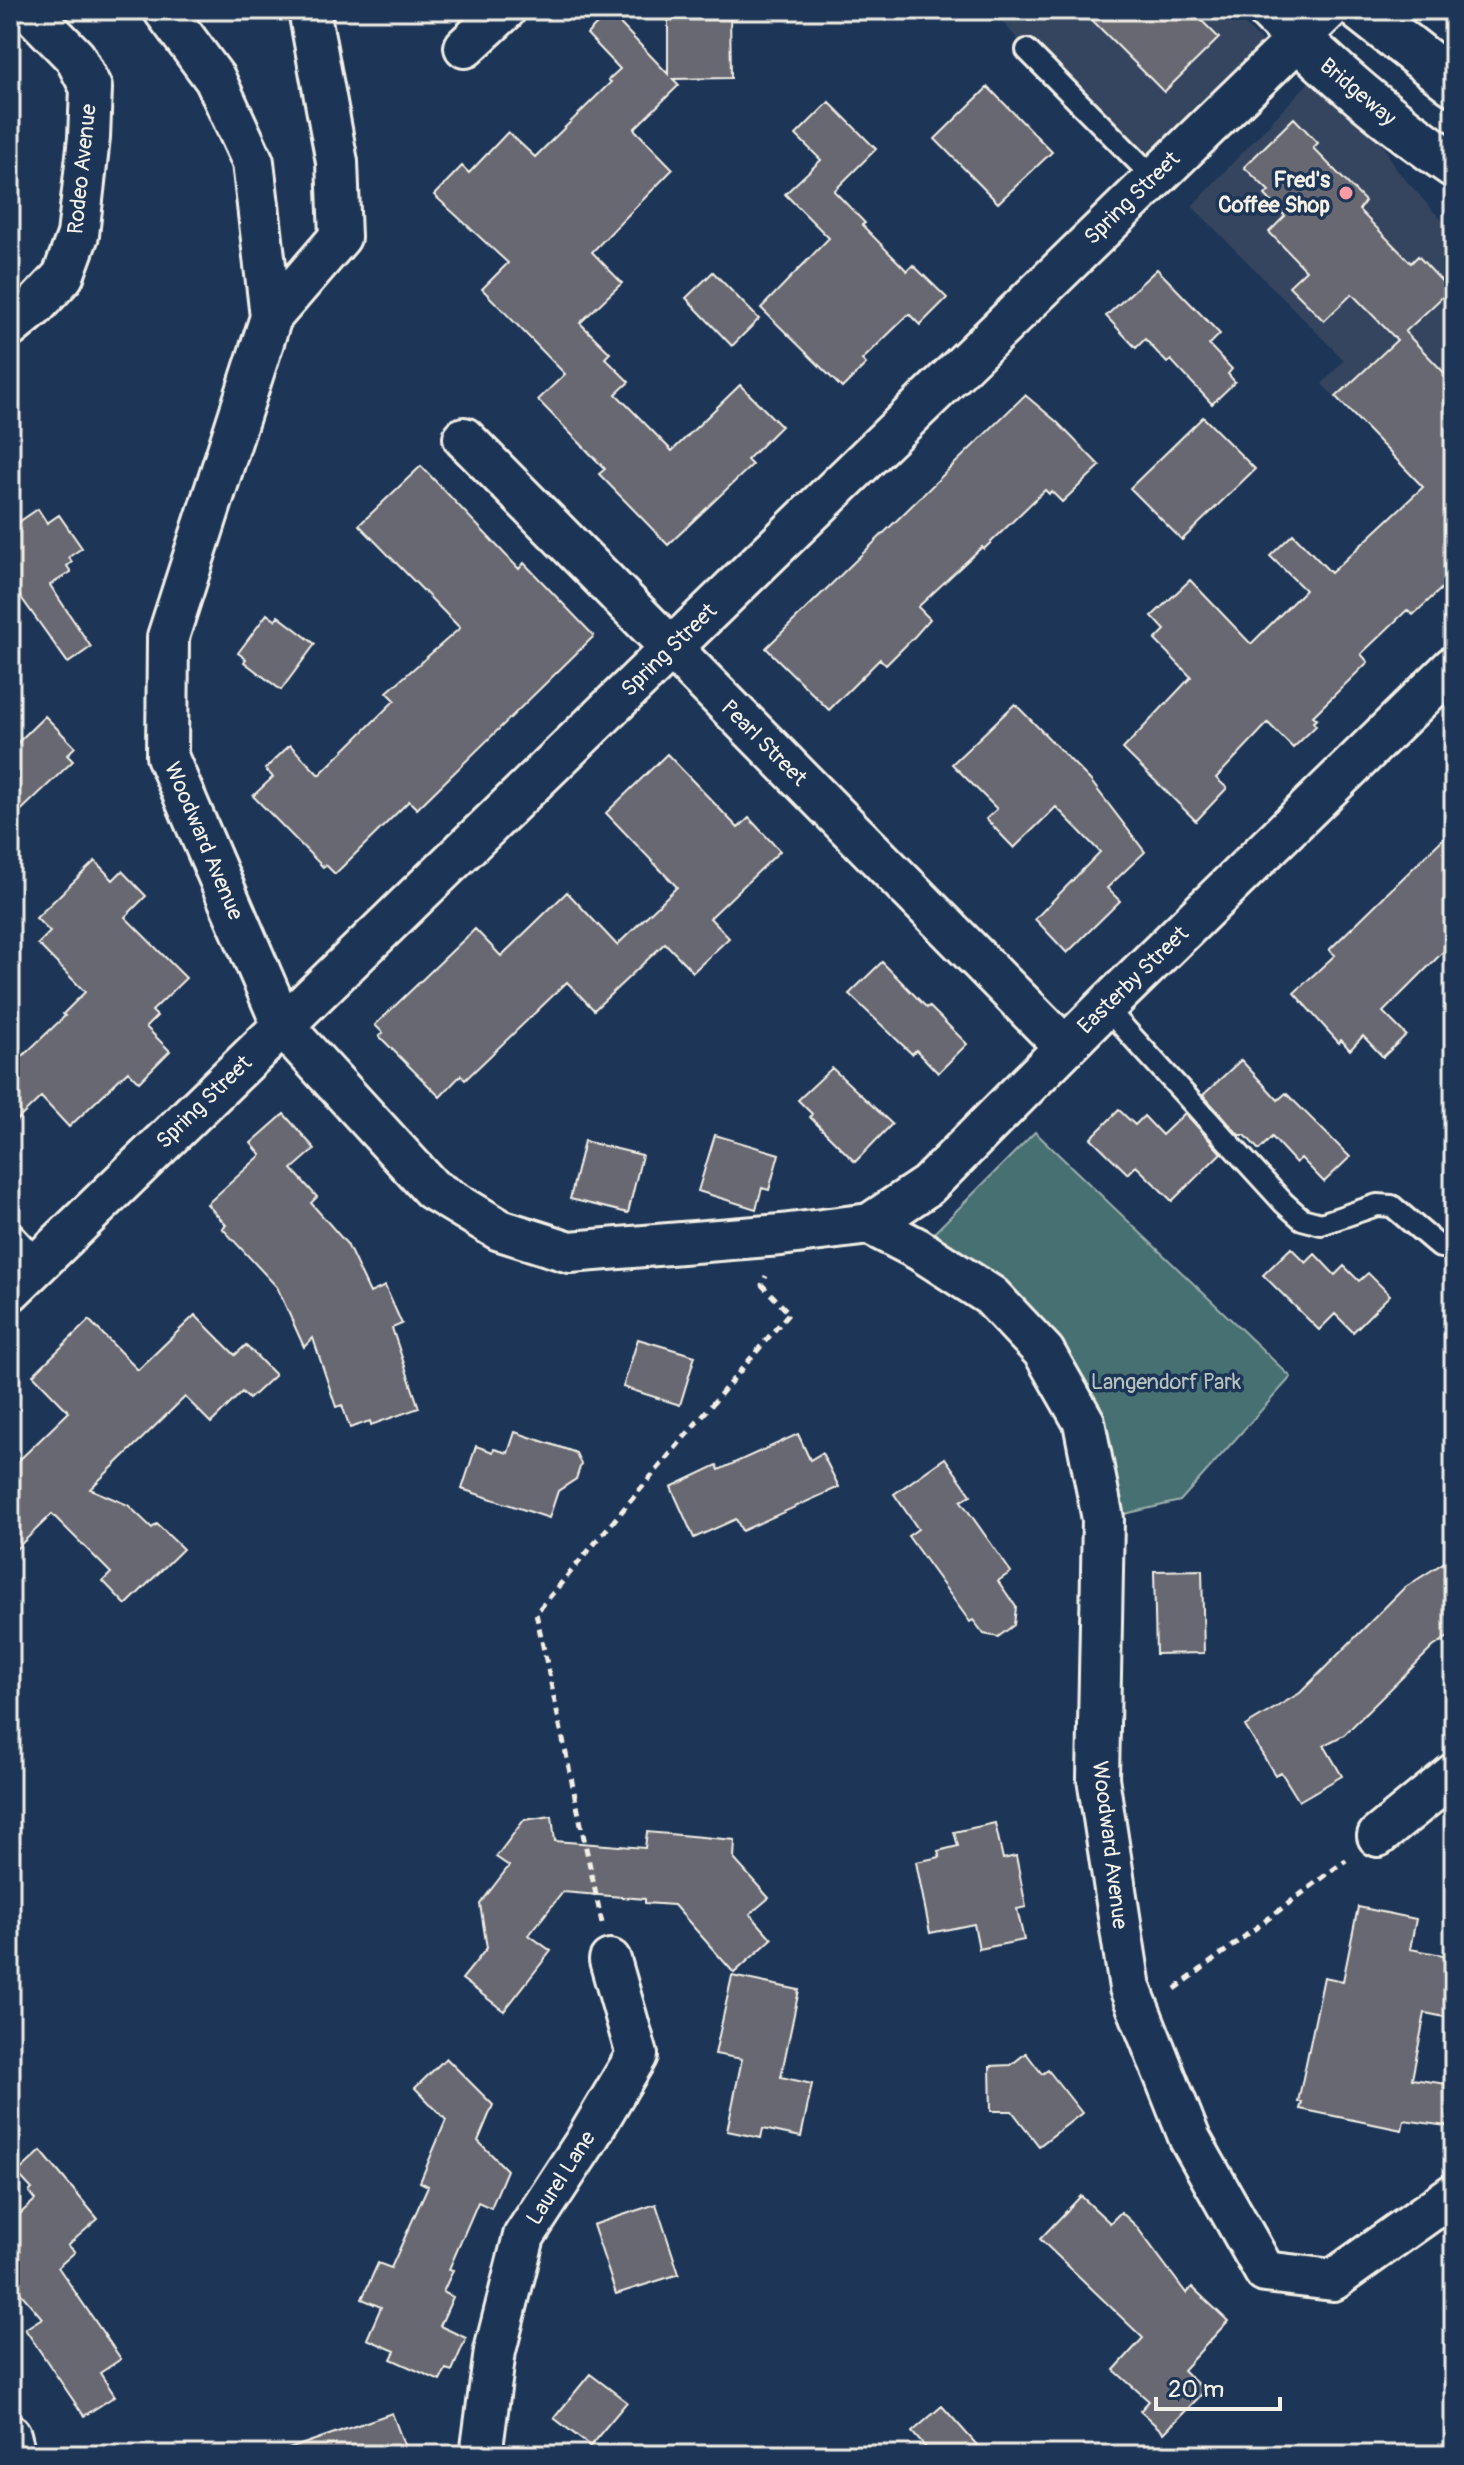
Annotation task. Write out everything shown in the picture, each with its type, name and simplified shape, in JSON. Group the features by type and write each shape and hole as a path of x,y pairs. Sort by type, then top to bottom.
{"main road":[{"path":"1361,10 1454,83"},
{"name":"Bridgeway","path":"1299,20 1389,119 1454,165"}],"street":[{"name":"Rodeo Avenue","path":"10,327 63,276 78,235 89,138 91,88 75,57 29,10"},
{"path":"164,10 215,79 253,162 271,317"},
{"name":"Woodward Avenue","path":"309,10 337,162 340,237 271,317 168,637 167,756 283,1026 432,1189 500,1230 570,1252 781,1235"},
{"path":"465,47 505,10"},
{"name":"Spring Street","path":"10,1291 1153,177 1299,20"},
{"name":"Pearl Street","path":"464,438 1065,1047"},
{"name":"Easterby Street","path":"781,1235 870,1224 927,1186 1454,666"},
{"name":"Woodward Avenue","path":"870,1224 918,1249 991,1296 1044,1352 1084,1422 1103,1519 1098,1778 1130,1988 1190,2139 1265,2272 1333,2280 1454,2194"},
{"path":"1378,1836 1454,1774"},
{"name":"Laurel Lane","path":"481,2455 495,2351 524,2236 637,2055 610,1960"},
{"path":"10,2435 15,2455"}],"lane":[{"path":"1027,50 1153,177"},
{"path":"1105,1007 1302,1219 1321,1224 1377,1205 1392,1206 1440,1247"},
{"path":"10,1231 40,1263"}],"path":[{"path":"610,1960 536,1613 789,1313"},
{"path":"1140,2014 1378,1836"}],"shaded area":[{"path":"992,10 1231,10 1278,58 1153,177 1027,50"},
{"path":"1325,65 1355,91 1396,169 1454,234 1454,519 1322,384 1344,360 1192,206"}],"green space":[{"name":"Langendorf Park","path":"1035,1132 1291,1377 1180,1501 1103,1519 1084,1422 918,1249"}],"building":[{"path":"668,10 730,10 731,78 673,79 679,85 634,129 673,169 592,252 622,283 580,323 610,353 605,358 629,382 616,394 672,451 740,385 781,426 747,460 752,465 668,545 599,474 605,469 538,400 565,374 482,289 508,263 434,195 462,166 469,173 508,132 535,157 611,82 608,80 620,69 587,34 609,12 668,74"},
{"path":"1082,10 1191,10 1219,38 1164,92"},
{"path":"988,87 1052,152 998,203 935,139"},
{"path":"829,102 876,149 834,191 907,271 913,265 947,298 920,325 909,314 862,360 866,364 842,388 761,308 829,238 785,194 821,160 796,135"},
{"path":"1294,118 1318,143 1313,148 1365,201 1359,210 1411,263 1418,256 1450,290 1405,332 1454,383 1454,577 1413,615 1407,610 1361,654 1368,662 1313,716 1317,719 1313,722 1316,726 1293,748 1268,723 1216,778 1227,788 1196,821 1123,749 1191,677 1155,640 1165,630 1152,616 1190,580 1251,644 1305,590 1270,556 1293,534 1331,573 1423,487 1336,397 1397,340 1352,294 1324,321 1289,286 1306,270 1269,232 1285,216 1265,195 1269,191 1244,167"},
{"path":"1157,269 1220,334 1209,345 1232,369 1228,374 1235,382 1212,404 1171,360 1167,363 1145,339 1136,348 1106,316"},
{"path":"713,272 759,319 732,346 686,298"},
{"path":"1025,395 1100,466 1062,502 1051,491 1049,494 1045,490 918,607 930,619 915,636 886,665 880,659 829,710 766,648"},
{"path":"1203,417 1255,469 1182,540 1130,488"},
{"path":"421,466 519,569 524,563 594,636 417,809 409,801 335,874 326,865 323,867 253,796 273,777 265,769 290,745 319,775 395,700 387,692 460,628 359,525"},
{"path":"38,509 47,523 59,515 82,548 69,557 72,562 67,566 71,572 50,585 91,647 68,663 10,582 10,528"},
{"path":"267,614 275,620 278,616 315,644 281,690 244,662 246,659 238,653"},
{"path":"1015,704 1090,780 1145,852 1107,888 1120,901 1067,953 1035,919 1100,852 1056,807 1014,848 986,819 997,809 952,764"},
{"path":"45,716 75,747 67,755 73,761 10,821 10,750"},
{"path":"667,754 738,828 749,818 780,851 710,918 729,938 693,972 665,943 594,1010 567,982 465,1080 461,1075 440,1097 379,1036 383,1033 375,1025 475,929 501,956 567,892 617,945 677,887 606,813"},
{"path":"1454,828 1454,941 1383,1012 1406,1035 1383,1057 1363,1036 1350,1050 1341,1040 1339,1043 1294,993 1335,955 1329,950"},
{"path":"95,861 113,880 122,871 146,896 125,917 186,978 152,1011 157,1016 146,1027 170,1051 139,1082 128,1071 69,1127 41,1097 10,1127 10,1068 65,1016 63,1014 85,992 38,944 50,932 36,918"},
{"path":"882,962 967,1044 938,1073 916,1050 912,1054 849,994"},
{"path":"1241,1060 1278,1100 1286,1093 1350,1157 1324,1182 1301,1158 1296,1163 1272,1137 1259,1150 1245,1135 1239,1135 1203,1095"},
{"path":"832,1068 892,1124 855,1162 810,1117 812,1114 798,1100"},
{"path":"1119,1110 1135,1125 1144,1116 1162,1135 1185,1113 1221,1153 1172,1201 1136,1166 1128,1174 1091,1138"},
{"path":"284,1114 315,1149 292,1169 317,1197 311,1203 347,1244 370,1293 385,1286 402,1324 392,1328 419,1408 371,1425 370,1421 350,1428 342,1405 336,1407 313,1338 304,1347 277,1287 222,1228 226,1225 207,1204 261,1155 251,1143"},
{"path":"715,1135 779,1154 769,1190 762,1188 756,1209 698,1191"},
{"path":"584,1141 642,1155 628,1213 570,1199"},
{"path":"1291,1248 1306,1263 1315,1254 1335,1275 1344,1266 1359,1281 1368,1273 1390,1295 1353,1332 1335,1314 1319,1330 1263,1275"},
{"path":"195,1315 235,1355 246,1345 275,1375 249,1399 242,1392 211,1423 185,1397 90,1489 128,1505 152,1528 157,1524 183,1549 126,1605 103,1581 111,1573 52,1514 10,1555 10,1469 69,1412 33,1375 89,1320 138,1370"},
{"path":"638,1339 695,1356 680,1405 623,1387"},
{"path":"515,1432 576,1453 581,1464 576,1479 558,1491 549,1518 462,1489 476,1446 508,1453"},
{"path":"798,1434 810,1460 822,1453 839,1487 742,1531 736,1519 694,1538 671,1487 717,1465 719,1470"},
{"path":"945,1458 971,1495 961,1501 1011,1572 998,1581 1016,1607 1014,1625 998,1637 984,1634 973,1620 970,1622 908,1536 918,1529 894,1494"},
{"path":"1454,1556 1454,1633 1433,1647 1344,1735 1324,1745 1342,1776 1299,1801 1281,1772 1275,1775 1245,1726 1300,1693 1404,1588"},
{"path":"1202,1570 1204,1653 1156,1654 1154,1571"},
{"path":"552,1816 555,1841 645,1848 647,1832 735,1840 734,1859 769,1898 750,1914 772,1939 734,1973 674,1905 645,1903 645,1899 563,1892 529,1935 551,1951 504,2011 462,1979 487,1948 480,1904 509,1866 496,1857 524,1820"},
{"path":"995,1823 1003,1859 1016,1856 1026,1907 1017,1909 1024,1940 979,1949 974,1924 930,1933 916,1862 940,1857 938,1851 958,1846 954,1832"},
{"path":"1358,1907 1416,1919 1410,1949 1454,1957 1454,2019 1425,2013 1412,2079 1454,2085 1454,2127 1404,2120 1402,2130 1300,2109 1302,2102 1298,2102 1324,1977 1343,1981"},
{"path":"732,1976 799,1990 781,2077 812,2084 801,2137 763,2129 761,2138 727,2131 742,2059 715,2054"},
{"path":"1026,2053 1042,2074 1048,2070 1082,2113 1039,2146 1012,2111 991,2111 990,2066 1011,2065"},
{"path":"446,2058 493,2105 478,2141 507,2170 491,2208 478,2202 449,2269 453,2270 443,2292 453,2297 440,2326 466,2338 452,2371 446,2369 440,2381 391,2359 395,2351 367,2339 381,2307 362,2299 378,2263 391,2268 428,2186 420,2182 446,2120 415,2088"},
{"path":"41,2151 98,2219 68,2245 75,2252 58,2267 121,2359 100,2373 115,2396 84,2416 25,2329 42,2318 10,2281 10,2223 35,2200 29,2192 32,2189 17,2173"},
{"path":"1081,2196 1110,2223 1121,2212 1136,2226 1186,2293 1192,2287 1228,2321 1183,2370 1205,2391 1164,2433 1140,2411 1149,2401 1114,2370 1143,2338 1040,2239"},
{"path":"656,2204 679,2274 616,2294 593,2225"},
{"path":"590,2374 627,2402 590,2446 554,2418"},
{"path":"942,2406 986,2455 932,2455 912,2432"},
{"path":"392,2413 408,2455 287,2455 286,2450"}],"place":[{"name":"Fred's Coffee Shop","path":"1346,193"}]}
